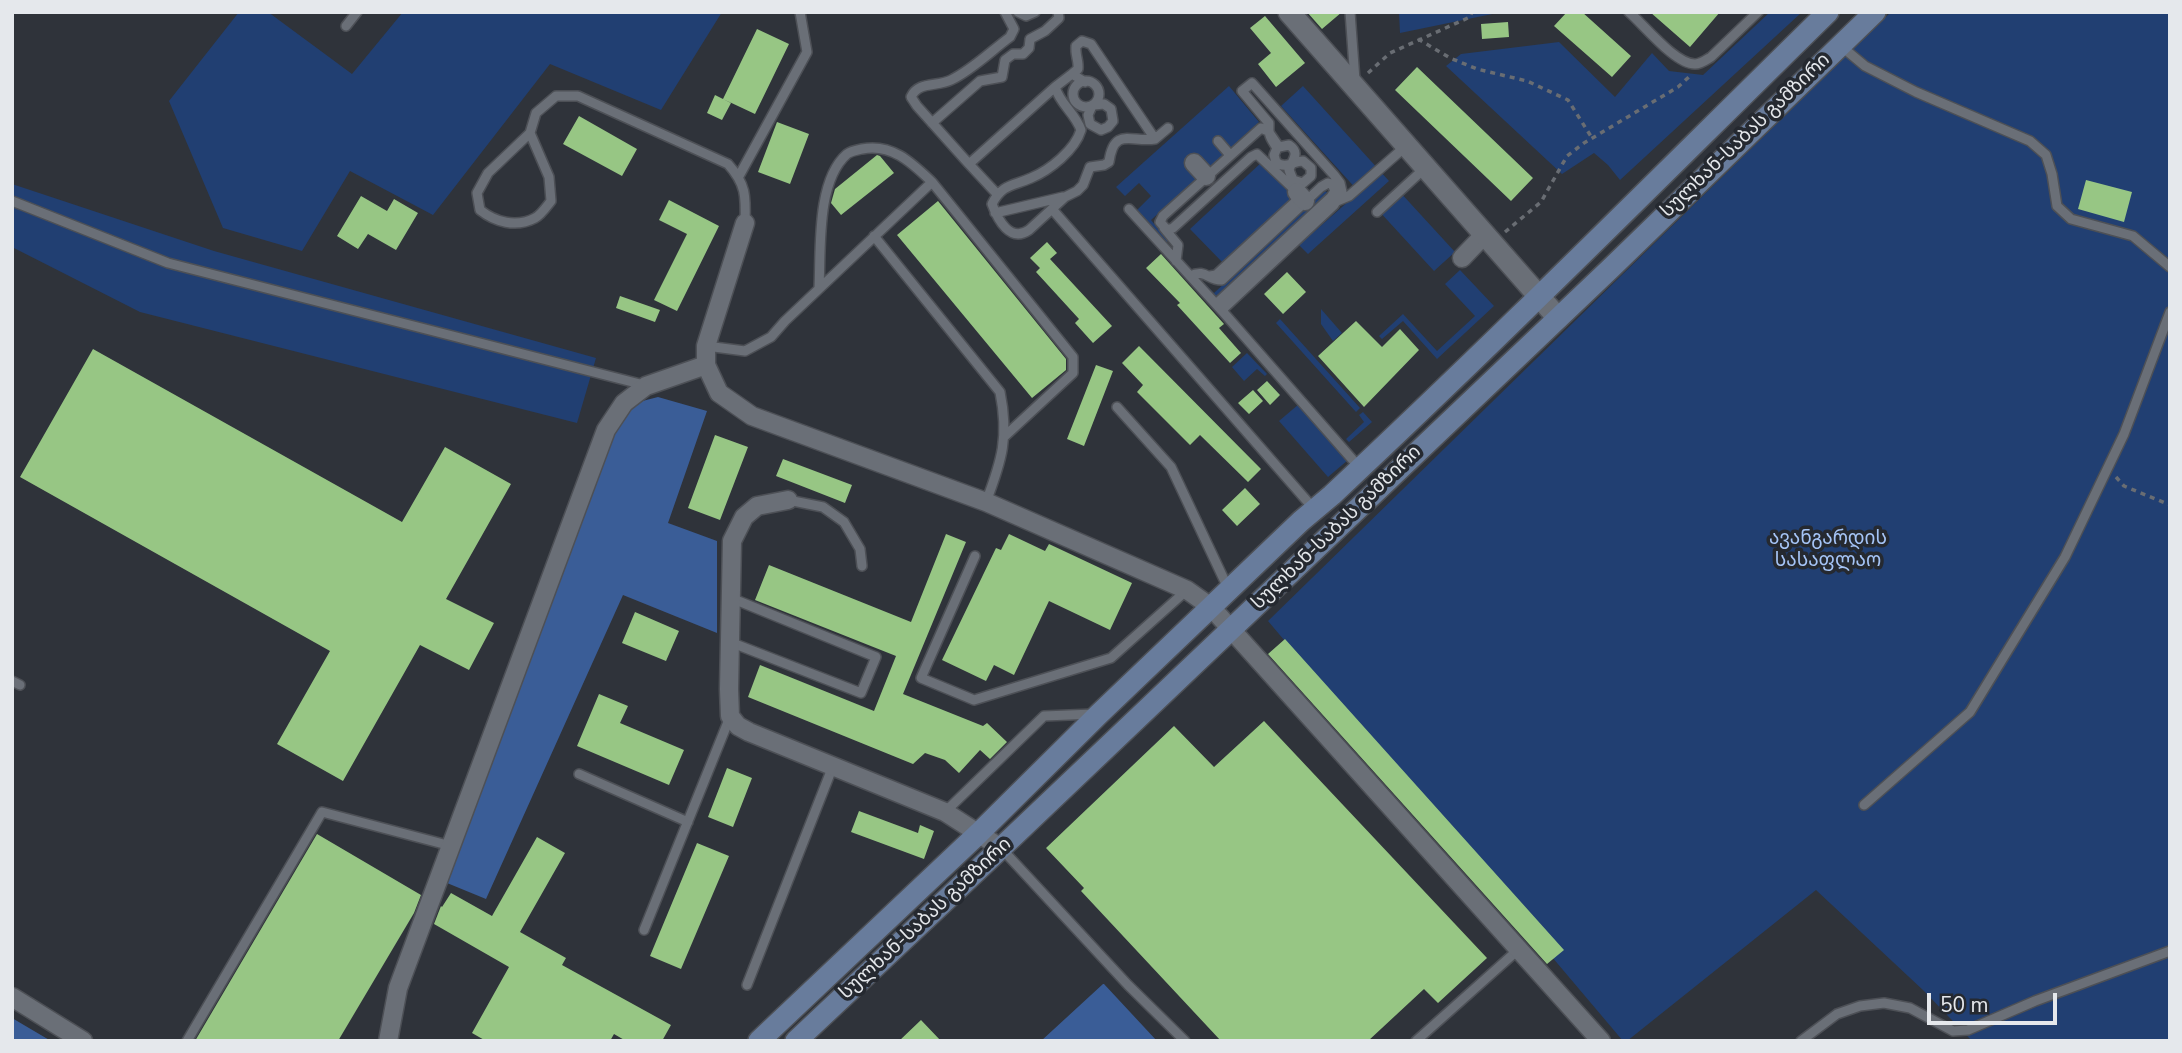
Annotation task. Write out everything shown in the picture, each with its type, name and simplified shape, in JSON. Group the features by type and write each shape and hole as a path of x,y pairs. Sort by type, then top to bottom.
{"main road":[{"name":"სულხან-საბას გამზირი","path":"759,1041 979,833 1099,713 1540,298 1589,246 1828,12"},
{"name":"სულხან-საბას გამზირი","path":"796,1041 1558,318 1875,12"}],"street":[{"path":"1289,12 1558,318"},
{"path":"745,223 706,346 706,365 719,393 752,416 986,502 1187,590 1211,607 1601,1041"},
{"path":"1462,258 1488,239"},
{"path":"388,1041 398,988 606,430 624,403 646,386 706,365"},
{"path":"788,500 757,506 744,517 732,541 730,716 738,726 749,732 945,812 1001,848"},
{"path":"12,997 83,1041"}],"lane":[{"path":"346,26 357,12"},
{"path":"739,176 807,51 800,12"},
{"path":"1005,12 1014,29 1037,34"},
{"path":"1018,12 1026,16 1035,12"},
{"path":"932,123 980,81 1002,77 1006,60 1013,54 1023,54 1029,48 1030,38 1052,26 1059,18 1058,12"},
{"path":"1350,12 1355,88"},
{"path":"1629,12 1677,57 1694,64 1711,57 1758,12"},
{"path":"998,194 916,106 911,97 912,92 923,85 947,82 961,75 1010,37 1014,29"},
{"path":"970,164 1078,69 1076,46 1082,41 1091,44 1155,139"},
{"path":"1840,45 1865,66 1916,92 2030,141 2046,155 2057,206 2071,219 2133,236 2170,267"},
{"path":"1072,74 1094,84 1099,90 1098,99 1093,106 1082,107 1073,97 1074,89 1081,82 1085,82"},
{"path":"1176,261 1178,245 1160,222 1200,170 1230,155 1258,129 1267,130 1279,147 1289,145 1294,150 1295,158 1292,164 1285,166 1276,162 1274,155 1277,148 1269,136 1267,130 1267,120 1242,91 1252,83 1340,183 1342,192 1338,201"},
{"path":"1055,87 1058,97 1078,122 1081,130 1075,145 1032,178 1011,184 998,194 992,204 1002,226 1015,235 1022,235 1065,197"},
{"path":"530,133 549,177 551,201 537,218 515,224 492,219 480,210 477,194 488,173 530,133 536,113 556,96 578,96 728,164 739,176 746,195 745,223"},
{"path":"995,212 1065,197 1083,185 1090,166 1109,162 1110,151 1117,141 1125,137 1155,139 1168,128"},
{"path":"1218,141 1230,155"},
{"path":"1219,307 1338,201 1349,196 1406,146"},
{"path":"819,288 824,196 831,174 848,152 875,147 907,158 932,182 1073,357 1073,373 1005,436"},
{"path":"1164,228 1173,228 1255,154 1260,155 1301,197"},
{"path":"1377,212 1426,168"},
{"path":"706,346 745,351 771,337 932,182"},
{"path":"1190,276 1199,273 1216,275 1299,196 1324,184 1332,184 1335,191 1331,197 1271,259"},
{"path":"12,201 168,262 646,386"},
{"path":"1052,209 1315,511"},
{"path":"1129,209 1361,468"},
{"path":"874,236 1000,392 1005,436 997,475 986,502"},
{"path":"1864,805 1970,712 2065,557 2124,433 2170,312"},
{"path":"1117,407 1171,467 1229,590"},
{"path":"788,500 823,507 844,522 860,549 862,566"},
{"path":"975,556 920,678 974,700 1111,657 1187,590"},
{"path":"730,642 861,694 876,657 731,598"},
{"path":"945,812 1044,716 1099,713"},
{"path":"645,930 730,716"},
{"path":"747,985 833,766"},
{"path":"579,774 688,822"},
{"path":"187,1041 322,813 451,846"},
{"path":"1001,848 1128,985 1185,1041"},
{"path":"1416,1041 1519,949"},
{"path":"1801,1041 1837,1014 1860,1006 1884,1003 1910,1007 1953,1031 1968,1030 2035,1000 2170,951"}],"path":[{"path":"1355,88 1371,69 1390,53 1470,17 1472,12"},
{"path":"1418,39 1450,58 1477,69 1527,81 1568,100 1592,138"},
{"path":"1488,239 1541,202 1567,156 1678,87 1692,74 1694,64"},
{"path":"2108,468 2124,486 2170,505"}],"green space":[{"path":"239,12 268,12 352,74 403,12 722,12 661,110 550,64 433,215 350,171 302,251 223,228 169,101"},
{"path":"1399,12 1502,12 1400,33"},
{"path":"1770,12 1802,12 1620,180 1594,153 1562,174 1446,66 1461,54 1559,42 1615,97 1652,53 1669,71 1703,75"},
{"name":"ავანგარდის სასაფლაო","path":"1891,12 2170,12 2170,1041 1972,1041 1924,991 1816,890 1627,1041 1623,1041 1268,621"},
{"path":"1229,86 1259,122 1151,220 1168,241 1166,243 1137,210 1151,196 1139,183 1125,196 1116,187"},
{"path":"1303,86 1389,181 1308,254 1299,245 1359,192 1281,106"},
{"path":"1263,161 1297,197 1225,265 1190,229"},
{"path":"12,184 214,251 596,358 577,423 140,312 12,247"},
{"path":"1325,191 1328,193 1214,298 1199,284 1202,281 1214,293"},
{"path":"1399,191 1455,252 1434,271 1378,210"},
{"path":"1460,270 1494,306 1437,359 1403,321 1382,339 1379,336 1403,314 1437,351 1475,316 1445,284"},
{"path":"1321,309 1342,333 1333,341 1321,324"},
{"path":"1280,319 1360,408 1356,412 1276,323"},
{"path":"1247,353 1267,374 1265,376 1257,369 1244,381 1232,367"},
{"path":"1299,404 1348,460 1328,477 1279,421"},
{"path":"1363,412 1372,422 1349,442 1346,439 1364,422 1359,415"}],"shaded area":[{"path":"658,397 707,411 668,523 717,541 717,633 623,595 486,899 447,883 611,436 628,408"},
{"path":"1103,984 1157,1041 1041,1041"},
{"path":"12,1018 51,1041 12,1041"}],"building":[{"path":"1307,12 1342,12 1322,29"},
{"path":"1567,12 1582,12 1631,56 1612,77 1554,26"},
{"path":"1650,12 1720,12 1690,47"},
{"path":"1265,16 1305,63 1276,87 1258,64 1271,53 1250,28"},
{"path":"1508,22 1509,37 1482,39 1481,24"},
{"path":"757,29 789,44 755,114 723,99"},
{"path":"1417,67 1533,178 1511,201 1395,90"},
{"path":"715,95 731,103 722,120 707,113"},
{"path":"579,116 637,149 622,176 563,144"},
{"path":"777,122 809,134 790,184 758,172"},
{"path":"877,155 894,173 841,215 831,203 835,189"},
{"path":"2086,180 2132,192 2124,222 2078,209"},
{"path":"361,196 387,211 394,199 418,213 396,250 368,234 358,249 337,236"},
{"path":"669,200 719,226 677,311 654,300 687,234 659,220"},
{"path":"938,201 1066,359 1066,370 1032,398 897,235"},
{"path":"1047,242 1057,253 1050,259 1112,326 1093,343 1075,323 1079,319 1036,272 1040,268 1030,258"},
{"path":"1161,254 1224,324 1219,328 1241,353 1230,363 1177,305 1180,303 1146,268"},
{"path":"1287,272 1306,292 1283,314 1264,294"},
{"path":"620,296 660,310 655,322 616,308"},
{"path":"1356,321 1382,347 1400,329 1419,350 1364,407 1318,356"},
{"path":"1139,346 1261,469 1248,482 1200,435 1190,445 1137,392 1143,385 1122,363"},
{"path":"93,349 402,522 445,447 511,484 446,599 494,623 469,670 420,645 343,781 277,744 330,651 20,477"},
{"path":"1096,365 1113,371 1084,446 1067,439"},
{"path":"1267,381 1280,395 1270,405 1257,390"},
{"path":"1253,390 1263,401 1249,414 1238,403"},
{"path":"715,435 748,447 720,520 688,508"},
{"path":"783,459 852,485 845,503 776,476"},
{"path":"1245,488 1260,504 1237,526 1222,510"},
{"path":"946,534 966,542 903,694 983,726 987,723 1007,742 990,759 980,750 959,773 945,760 925,753 913,764 748,697 760,665 874,711 896,656 755,600 769,565 911,622"},
{"path":"1009,534 1045,551 1049,544 1132,583 1110,630 1049,601 1014,675 994,665 986,681 942,660 996,548 1001,550"},
{"path":"635,612 679,631 666,661 622,643"},
{"path":"1285,639 1564,950 1547,964 1268,654"},
{"path":"599,694 628,706 620,723 684,750 669,785 577,746"},
{"path":"1264,721 1487,958 1438,1003 1424,989 1368,1041 1221,1041 1081,891 1084,888 1046,848 1174,726 1214,767"},
{"path":"727,768 752,778 733,827 708,817"},
{"path":"859,811 918,833 920,825 934,831 924,859 851,832"},
{"path":"317,834 421,895 414,913 338,1041 195,1041"},
{"path":"537,837 565,853 520,932 566,958 562,965 671,1025 662,1041 626,1041 614,1034 610,1041 486,1041 472,1033 509,967 434,924 441,906 451,893 492,916"},
{"path":"697,843 729,856 681,969 650,956"},
{"path":"921,1020 941,1041 899,1041"}]}
